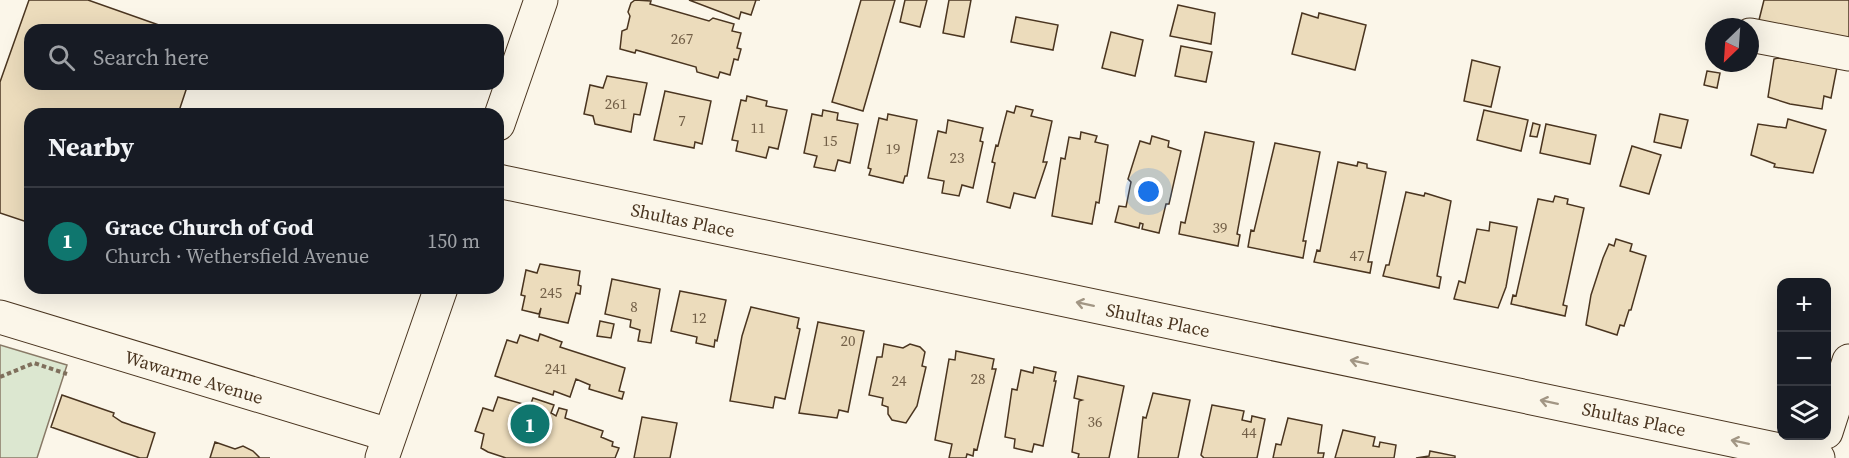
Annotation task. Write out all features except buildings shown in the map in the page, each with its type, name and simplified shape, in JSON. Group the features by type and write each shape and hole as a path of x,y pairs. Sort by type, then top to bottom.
{"street":[{"path":"504,108 541,0"},
{"path":"1759,37 1849,54"},
{"name":"Shultas Place","path":"504,182 1818,458"},
{"path":"386,447 439,294"},
{"name":"Wawarme Avenue","path":"0,317 386,447"},
{"path":"1831,418 1849,361"},
{"path":"1818,458 1824,440"}],"path":[{"path":"0,377 34,363 67,374"}],"green space":[{"path":"0,345 67,365 37,458 0,458"}],"place":[{"name":"Grace Church of God","path":"530,424"}]}
